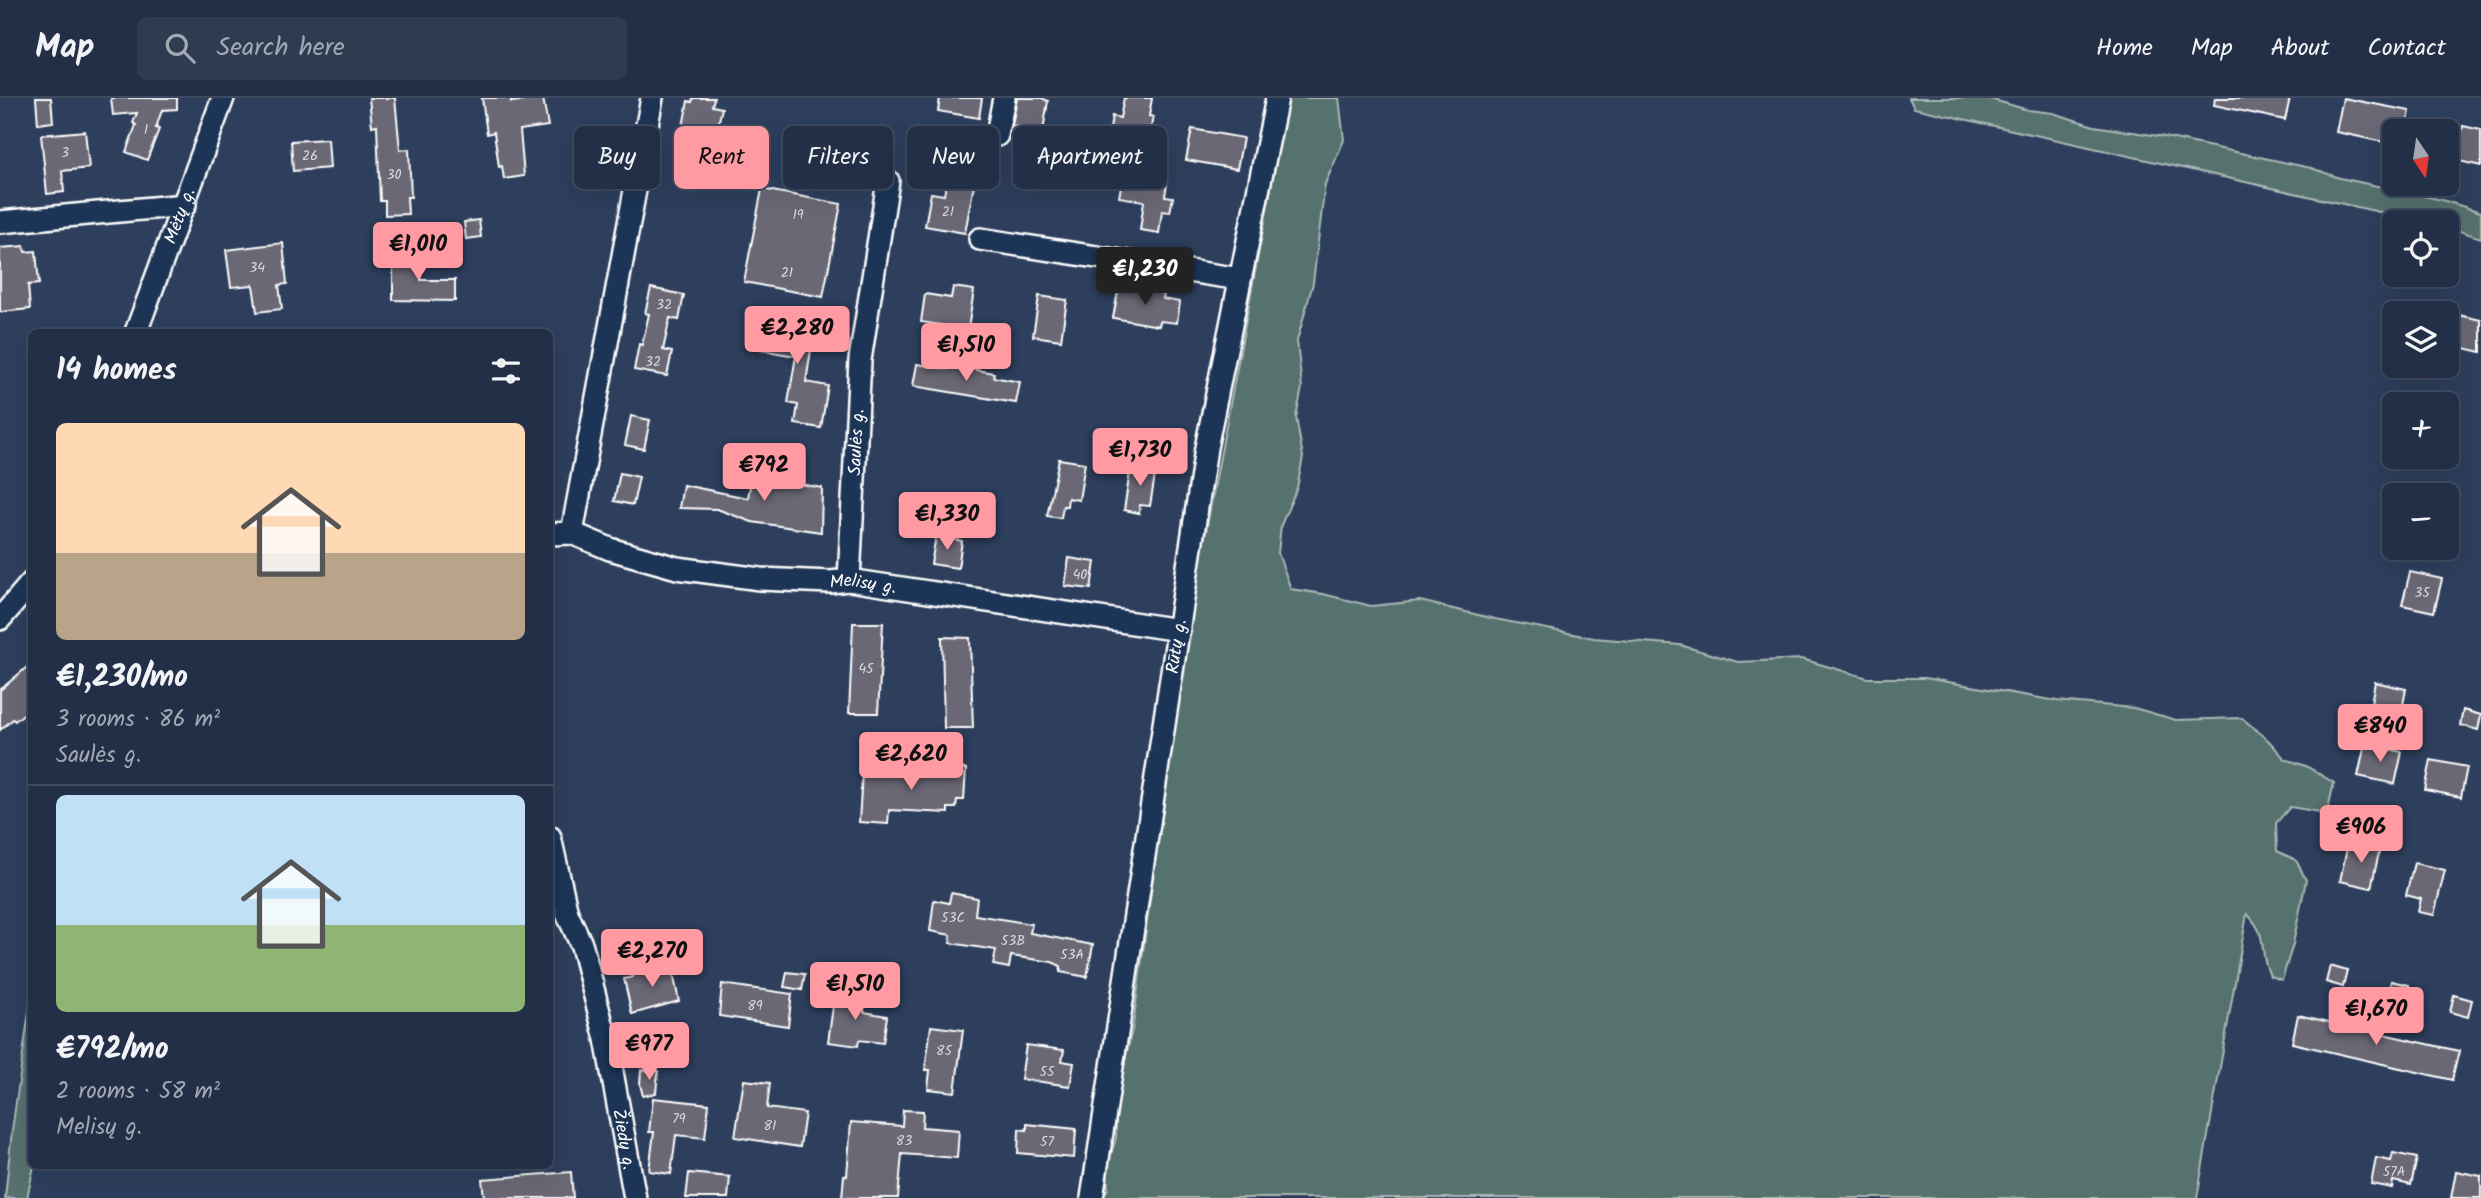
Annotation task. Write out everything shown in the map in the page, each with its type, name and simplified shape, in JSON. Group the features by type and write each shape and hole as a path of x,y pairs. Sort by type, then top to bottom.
{"street":[{"name":"Mėtų g.","path":"137,329 223,98"},
{"path":"572,533 652,98"},
{"path":"999,129 1004,98"},
{"name":"Rūtų g.","path":"1092,1198 1206,448 1276,98"},
{"name":"Saulės g.","path":"849,580 860,360 887,189"},
{"path":"0,222 185,205"},
{"path":"980,239 1240,279"},
{"name":"Melisų g.","path":"553,534 572,533 610,548 677,568 760,579 830,582 849,580 1179,630"},
{"path":"0,619 28,587"},
{"name":"Žiedų g.","path":"553,850 567,913 582,946 606,1039 635,1198"}],"green space":[{"path":"1288,98 1339,98 1344,140 1325,184 1313,283 1297,341 1302,388 1296,417 1303,457 1297,488 1281,525 1278,553 1291,589 1371,606 1420,601 1594,638 1680,645 1738,662 1802,659 1868,678 1925,678 2057,701 2134,708 2176,720 2242,718 2285,759 2306,766 2334,783 2327,813 2290,807 2276,823 2277,851 2296,860 2306,880 2293,944 2282,980 2270,976 2261,936 2247,914 2197,1198 1102,1198 1108,1189 1107,1167 1116,1138 1116,1101 1133,1025 1185,642"},
{"path":"1909,98 1987,98 2028,110 2053,113 2094,126 2165,137 2311,168 2340,178 2382,187 2382,196 2423,196 2481,212 2481,238 2459,231 2459,210 2382,210 2382,213 1914,108"},
{"path":"28,1019 28,1169 33,1169 27,1198 5,1198"}],"building":[{"path":"36,98 51,98 53,122 38,124"},
{"path":"111,98 177,98 177,109 162,110 156,128 159,129 147,160 126,152 136,125 133,123 137,113 113,115"},
{"path":"369,98 395,98 400,150 409,149 411,197 407,197 408,214 385,215 385,201 380,201 377,125 372,126"},
{"path":"482,98 511,98 511,102 543,98 548,126 520,130 524,176 504,179 502,166 499,167 494,132 487,134"},
{"path":"693,98 714,98 712,106 722,108 718,126 683,126 688,101 692,102"},
{"path":"940,98 982,98 979,118 938,111"},
{"path":"1017,98 1042,98 1048,101 1044,126 1012,126"},
{"path":"1124,98 1152,98 1149,116 1153,117 1151,126 1110,126 1112,116 1120,118"},
{"path":"2215,98 2290,98 2285,120 2214,105"},
{"path":"2343,98 2410,111 2408,119 2382,119 2382,142 2336,132"},
{"path":"2463,126 2481,130 2481,166 2459,161"},
{"path":"1192,129 1243,138 1237,169 1186,160"},
{"path":"85,131 89,168 62,171 64,192 47,194 41,135"},
{"path":"328,139 330,168 293,171 291,141"},
{"path":"762,189 841,204 823,297 744,282"},
{"path":"945,189 973,189 965,233 925,226 931,193 944,195"},
{"path":"1121,189 1166,189 1165,196 1173,197 1170,212 1162,211 1159,233 1140,230 1144,201 1119,197"},
{"path":"479,220 481,237 466,239 464,222"},
{"path":"283,243 287,284 279,285 282,309 257,312 253,285 231,287 226,250"},
{"path":"24,246 25,252 36,251 39,284 28,285 30,309 0,312 0,248"},
{"path":"393,255 421,255 421,280 455,280 455,301 393,300"},
{"path":"1119,286 1164,293 1163,299 1180,302 1177,323 1160,321 1159,326 1113,318"},
{"path":"953,287 974,290 968,329 921,322 925,294 951,298"},
{"path":"651,288 684,295 679,320 670,318 663,350 672,352 667,376 634,370 649,314 645,313"},
{"path":"1039,296 1067,300 1061,340 1033,336"},
{"path":"2459,315 2481,320 2481,352 2459,347"},
{"path":"766,316 815,324 806,382 828,386 821,428 795,424 798,405 788,403 796,356 760,350"},
{"path":"917,364 947,369 948,365 994,373 993,377 1020,382 1016,403 913,386"},
{"path":"631,416 650,420 644,449 625,445"},
{"path":"1059,459 1085,463 1079,500 1068,498 1061,518 1047,516"},
{"path":"1131,465 1156,469 1150,506 1140,505 1139,513 1124,510"},
{"path":"620,473 639,477 633,505 614,501"},
{"path":"752,475 822,488 821,532 752,522 717,509 679,508 683,485 748,498"},
{"path":"936,536 962,541 958,568 931,564"},
{"path":"1069,558 1095,562 1091,589 1065,586"},
{"path":"2410,572 2442,579 2434,612 2402,605"},
{"path":"853,623 883,623 878,713 849,713"},
{"path":"942,637 970,638 973,728 944,728"},
{"path":"28,666 28,710 0,730 0,690"},
{"path":"2375,682 2406,689 2402,710 2371,703"},
{"path":"2463,710 2481,715 2478,730 2460,725"},
{"path":"2365,744 2402,752 2395,784 2358,776"},
{"path":"2431,760 2467,767 2461,797 2425,790"},
{"path":"920,761 945,763 945,767 966,769 964,800 957,800 956,808 948,808 948,813 889,810 888,824 859,822 862,773 919,776"},
{"path":"2365,840 2381,844 2371,888 2340,881 2347,848 2363,851"},
{"path":"2414,863 2445,870 2434,915 2418,912 2421,899 2406,895"},
{"path":"951,893 977,898 975,915 1032,924 1030,933 1093,945 1087,977 1060,972 1061,966 1052,962 1011,956 1009,968 993,965 996,950 950,943 951,935 930,931 934,900 949,903"},
{"path":"671,964 679,1001 632,1014 624,979 633,977 632,973"},
{"path":"2330,966 2347,971 2343,987 2326,982"},
{"path":"787,972 805,974 802,990 784,987"},
{"path":"2391,981 2409,985 2406,1001 2388,997"},
{"path":"722,984 792,994 788,1026 719,1016"},
{"path":"835,992 866,997 864,1012 887,1016 883,1043 859,1040 858,1046 828,1042"},
{"path":"2454,995 2472,1000 2468,1017 2450,1012"},
{"path":"2298,1015 2459,1051 2452,1080 2292,1043"},
{"path":"931,1026 963,1030 955,1092 928,1089 930,1070 925,1070"},
{"path":"1026,1045 1064,1050 1062,1061 1074,1063 1070,1086 1021,1079"},
{"path":"641,1070 658,1071 656,1093 643,1096"},
{"path":"744,1080 770,1083 767,1108 805,1113 800,1147 735,1137"},
{"path":"653,1098 709,1104 705,1138 676,1135 671,1174 649,1171 654,1132 649,1132"},
{"path":"903,1110 923,1111 922,1127 959,1130 957,1158 902,1154 898,1198 842,1198 844,1175 847,1176 851,1122 902,1126"},
{"path":"1027,1124 1076,1129 1074,1158 1018,1153 1019,1129 1027,1130"},
{"path":"2393,1153 2417,1158 2411,1185 2393,1181 2392,1188 2371,1184 2376,1158 2391,1161"},
{"path":"2456,1171 2481,1176 2481,1198 2451,1198"},
{"path":"571,1172 573,1198 484,1198 482,1179"},
{"path":"689,1173 730,1177 728,1198 686,1198"}]}
